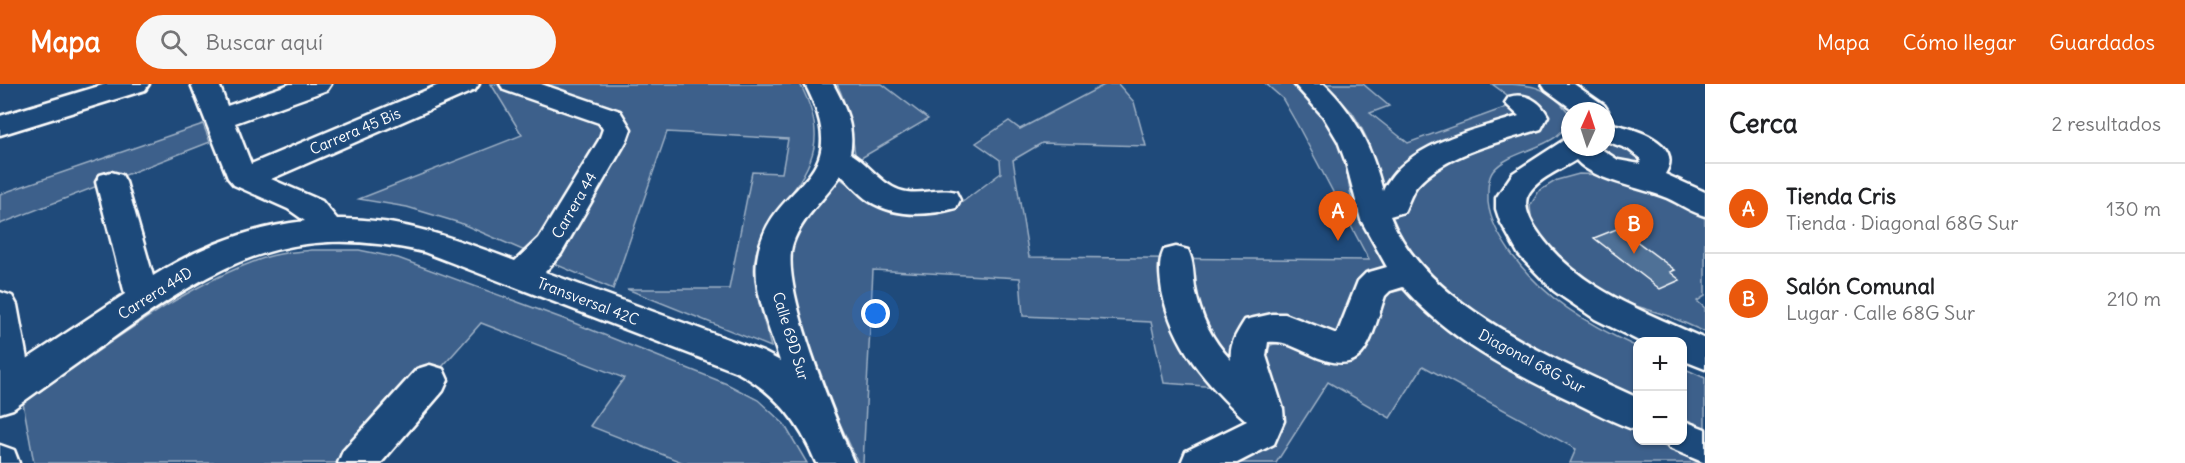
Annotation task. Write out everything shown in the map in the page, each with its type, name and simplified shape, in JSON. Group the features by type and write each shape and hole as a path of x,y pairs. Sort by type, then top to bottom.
{"street":[{"path":"0,126 135,84"},
{"path":"204,84 235,165 245,178 304,203 317,212 328,231"},
{"path":"218,119 317,84"},
{"name":"Carrera 45 Bis","path":"245,178 465,84"},
{"name":"Carrera 44","path":"514,84 610,117 617,129 550,246 522,276"},
{"name":"Calle 69D Sur","path":"819,84 833,109 837,127 834,158 821,182 787,224 775,249 773,263 784,319 820,428 835,463"},
{"name":"Diagonal 68G Sur","path":"1308,84 1335,114 1354,144 1372,209 1388,243 1410,272 1447,310 1492,342 1547,372 1633,413"},
{"path":"1559,86 1576,102"},
{"path":"1559,86 1581,102"},
{"path":"1372,209 1394,204 1402,183 1416,170 1441,154 1462,144 1530,122 1534,116 1532,112 1519,103"},
{"path":"1615,132 1635,160 1705,197"},
{"path":"1615,141 1635,160 1671,187 1705,205"},
{"path":"1561,156 1518,186 1512,195 1510,204 1525,238 1540,259 1570,286 1610,312 1665,337"},
{"path":"1591,156 1596,162 1635,160"},
{"path":"834,158 849,165 879,194 914,203 945,200"},
{"path":"1536,173 1565,167 1635,160"},
{"path":"111,182 143,299"},
{"name":"Transversal 42C","path":"328,231 358,230 408,236 522,276 764,369 795,391 820,428"},
{"name":"Carrera 44D","path":"7,393 143,299 197,266 239,247 264,240 328,231"},
{"path":"1176,259 1181,306 1197,345 1228,383 1265,414"},
{"path":"1200,463 1261,432 1265,426 1265,414 1249,363 1247,348 1257,330 1283,327 1297,330 1330,347 1346,349 1351,344 1370,290 1378,282 1410,272"},
{"path":"0,305 7,393"},
{"path":"1687,346 1705,355"},
{"path":"357,463 430,380"},
{"path":"1687,438 1705,447"}],"shaded area":[{"path":"491,84 800,84 813,118 814,147 803,175 764,234 758,246 754,264 758,300 771,347 627,289 729,289 752,172 782,173 788,139 667,132 613,289 460,223 407,207 359,199 522,135"},
{"path":"837,84 882,84 928,119 856,161 847,112"},
{"path":"1106,84 1118,84 1134,102 1146,146 1042,143 1013,160 1029,257 1369,260 1282,98 1266,84 1297,84 1330,124 1344,156 1351,196 1363,221 1393,270 1353,296 1338,332 1331,335 1248,323 1237,334 1234,343 1245,389 1164,383 1151,322 1023,316 1020,278 873,270 863,463 858,463 806,344 796,310 790,278 791,248 799,224 838,177 871,201 929,210 961,203 1001,173 1000,160 976,143 1009,121 1020,129"},
{"path":"1322,84 1363,84 1389,106 1370,113 1408,143 1518,103 1492,84 1517,84 1536,88 1545,91 1561,103 1561,131 1559,134 1538,147 1502,163 1493,171 1488,186 1489,209 1506,246 1537,283 1584,319 1633,345 1633,397 1488,326 1419,269 1393,227 1375,173 1369,143 1352,112"},
{"path":"203,124 210,142 0,224 0,194"},
{"path":"1615,139 1649,166 1594,157 1615,156"},
{"path":"1579,174 1607,175 1638,180 1705,213 1705,296 1697,301 1705,308 1705,332 1669,316 1610,298 1570,275 1532,225 1530,206 1539,191 1557,180"},
{"path":"312,250 359,250 398,258 564,319 727,384 758,400 784,424 807,463 684,463 590,426 624,378 481,323 357,463 34,463 23,403 141,322 203,285 235,269 267,257"},
{"path":"1406,289 1594,412 1633,431 1633,445 1662,445 1700,463 1570,463 1576,449 1423,366 1390,418 1328,382 1276,463 1231,463 1266,441 1265,352 1271,345 1281,342 1333,357 1380,298"},
{"path":"1687,370 1705,378 1705,431 1687,422"}],"building":[{"path":"1619,228 1675,270 1670,272 1680,280 1660,289 1594,238"}],"place":[{"name":"Tienda Cris","path":"1338,241"},
{"name":"Salón Comunal","path":"1634,254"}]}
